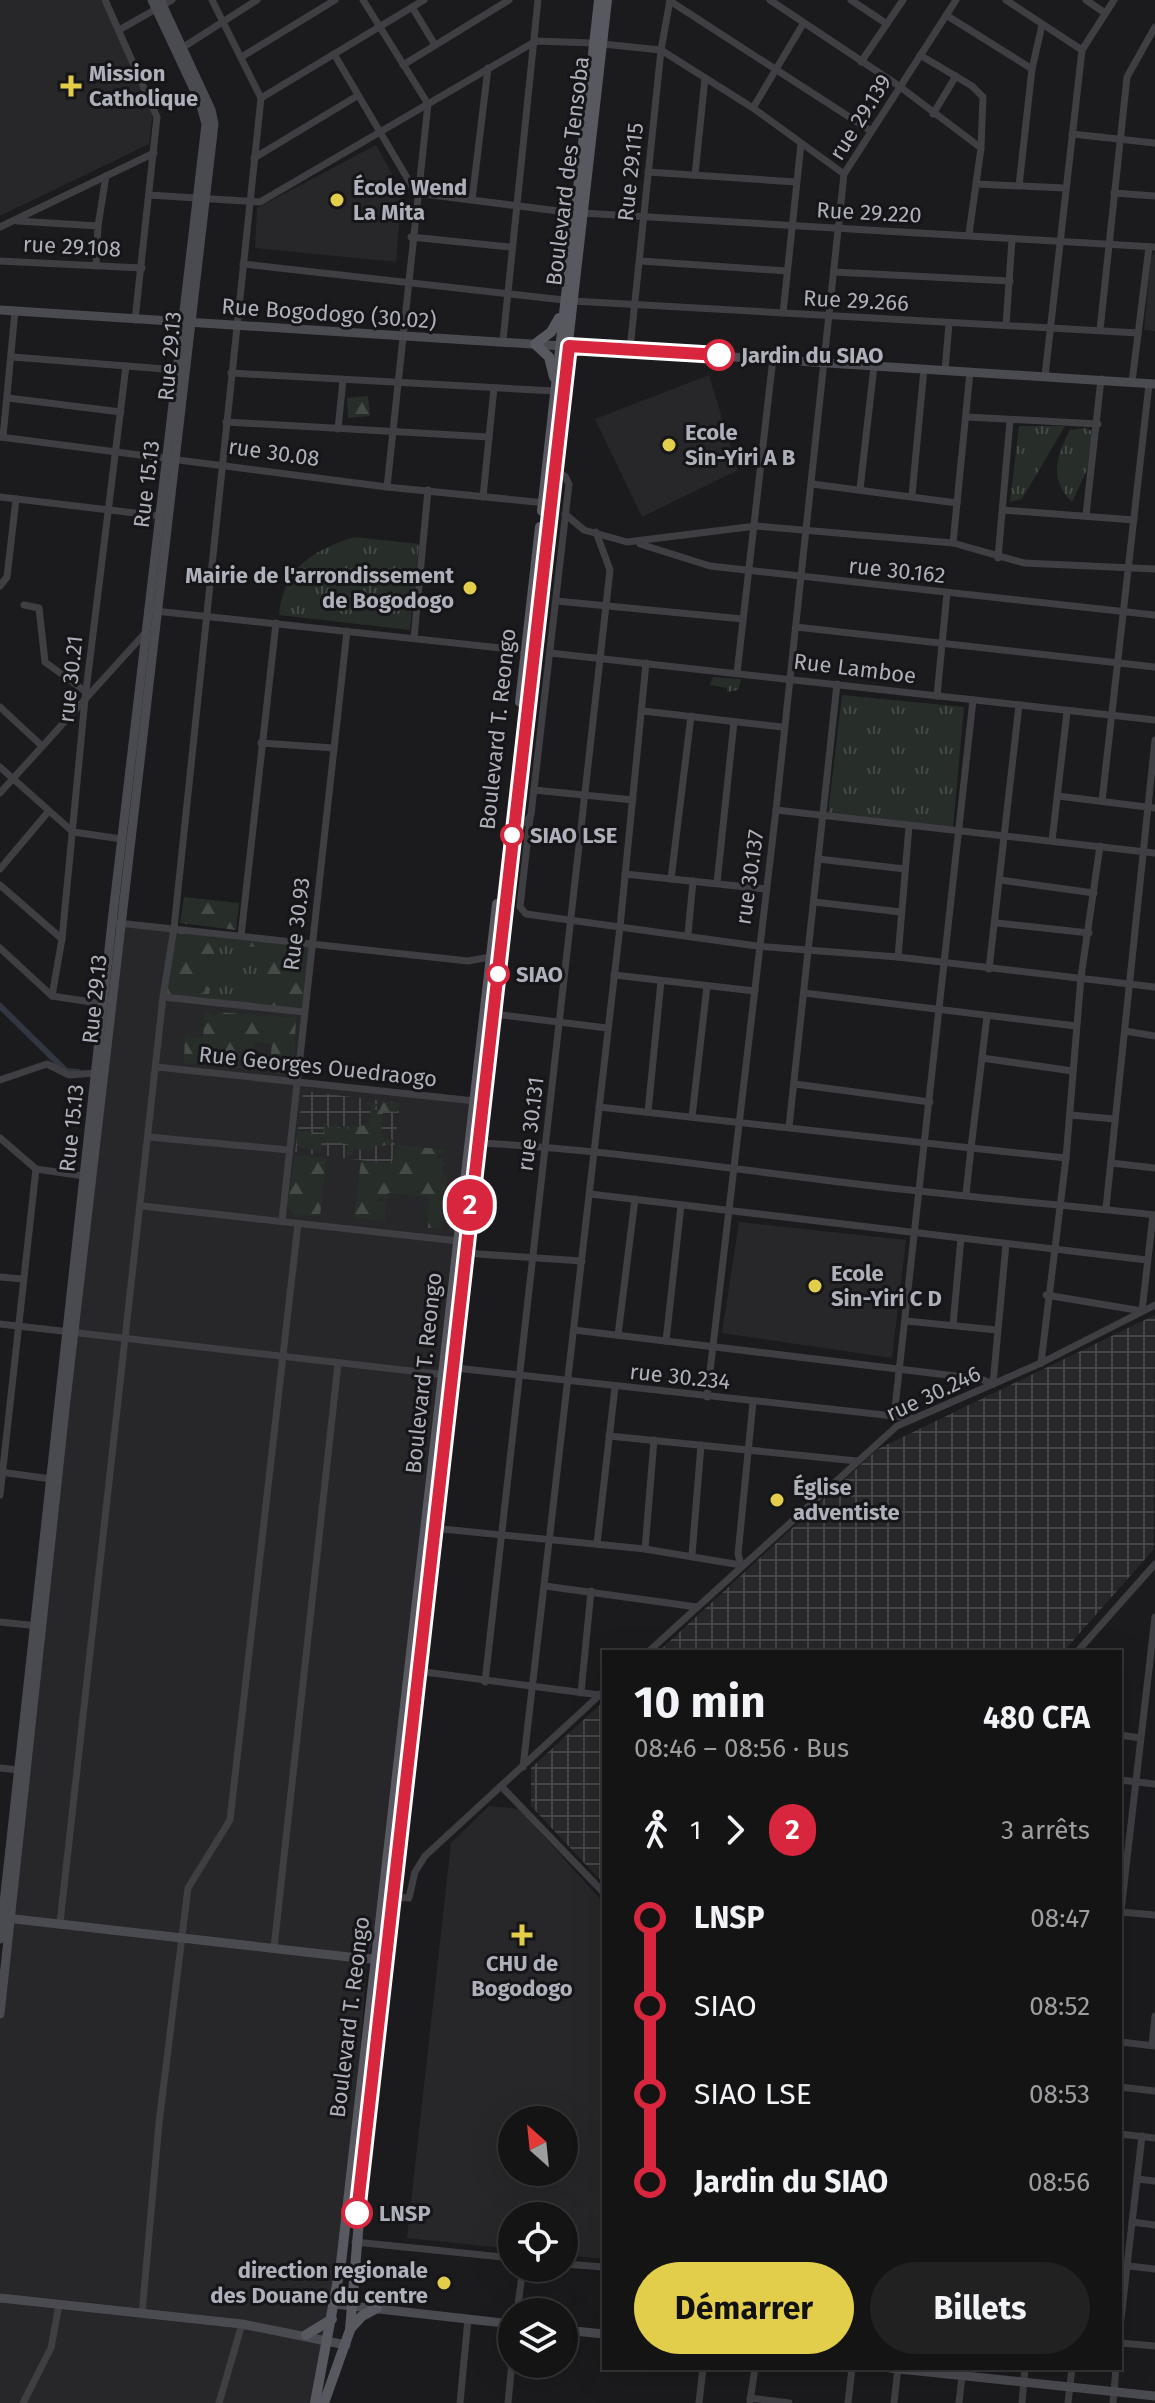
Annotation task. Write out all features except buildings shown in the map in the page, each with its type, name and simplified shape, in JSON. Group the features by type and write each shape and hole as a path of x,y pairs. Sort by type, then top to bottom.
{"main road":[{"name":"Boulevard des Tensoba","path":"598,43 599,0"},
{"name":"Boulevard des Tensoba","path":"564,346 566,304 598,43 607,0"},
{"name":"Rue 29.13","path":"6,1918 116,922 173,458 185,322 213,116 161,3"},
{"name":"Rue 29.13","path":"161,3 204,112 200,200"},
{"path":"555,387 549,357 535,344 551,332 566,304"},
{"name":"Rue Bogodogo (30.02)","path":"0,310 1152,384"},
{"name":"Rue 15.13","path":"2,1936 19,1770 39,1626 51,1479 70,1333 104,1004 116,922 122,839 153,611 160,516 173,458 177,370 185,322"},
{"name":"Boulevard T. Reongo","path":"315,2403 333,2318 478,1143 493,1014 495,956 546,502 555,387 564,346"},
{"name":"Boulevard T. Reongo","path":"546,502 553,473 564,346"},
{"name":"Boulevard T. Reongo","path":"448,1371 458,1241 513,826 529,651"},
{"name":"Boulevard T. Reongo","path":"324,2403 350,2330 354,2242 377,1961 393,1897 430,1528"},
{"path":"6,1918 183,1936 377,1961"},
{"path":"0,2014 2,1936"},
{"path":"0,2298 242,2324 346,2345"},
{"path":"334,2304 498,2322"},
{"path":"350,2330 362,2316 377,2308"},
{"path":"306,2335 333,2318"},
{"path":"578,2331 602,2334"},
{"path":"912,2370 1155,2396"}],"street":[{"path":"105,0 155,108 158,126 135,320"},
{"path":"60,1923 163,997 174,928 204,616 261,98 243,56 212,0"},
{"path":"182,48 257,0"},
{"path":"243,56 335,0"},
{"path":"363,0 428,104 411,237 387,487"},
{"path":"261,98 424,0"},
{"path":"403,65 509,0"},
{"path":"503,341 510,247 536,41 538,0"},
{"path":"670,0 871,131"},
{"name":"Rue 29.115","path":"630,349 661,50 670,0"},
{"path":"770,0 899,86 981,148"},
{"path":"851,0 887,24"},
{"path":"861,62 903,0"},
{"name":"rue 29.139","path":"824,362 844,174 956,0"},
{"path":"1006,0 1082,50"},
{"path":"1086,0 1105,13"},
{"path":"1045,376 1082,50 1114,0"},
{"path":"119,30 161,3"},
{"path":"412,7 435,45"},
{"path":"946,15 1032,69"},
{"path":"753,108 803,24"},
{"path":"1019,186 1032,69 1042,25"},
{"path":"1100,330 1107,243 1129,68 1155,27"},
{"path":"149,195 248,203 268,199 536,41 598,43 661,50 753,108 844,174"},
{"path":"334,54 416,193"},
{"path":"920,55 956,76 983,97 981,148 969,234"},
{"path":"472,200 488,68"},
{"path":"933,114 956,76"},
{"path":"695,175 705,78"},
{"path":"254,158 357,96"},
{"path":"1072,134 1155,143"},
{"path":"783,313 801,144"},
{"path":"0,227 154,153"},
{"path":"648,172 796,182"},
{"path":"96,266 98,226 106,176"},
{"path":"976,184 1065,188"},
{"name":"Rue 29.220","path":"416,193 578,213 1152,247"},
{"path":"1114,193 1155,196"},
{"path":"16,221 98,226"},
{"path":"411,237 510,247"},
{"path":"1006,325 1012,240"},
{"path":"1132,382 1152,247"},
{"name":"rue 29.108","path":"0,261 142,268"},
{"path":"641,261 787,271"},
{"name":"Rue 29.266","path":"243,264 506,293 566,304 635,305 1138,333"},
{"path":"834,272 1010,281"},
{"path":"2,437 13,357 15,311"},
{"path":"945,370 949,324"},
{"path":"13,357 177,370"},
{"path":"737,673 773,358"},
{"name":"rue 30.137","path":"707,1397 755,991 757,946 776,810 782,727 802,578 824,362"},
{"name":"rue 30.21","path":"52,996 62,939 85,695 126,366"},
{"path":"860,489 874,366"},
{"path":"912,495 924,369"},
{"path":"953,543 970,372"},
{"path":"231,373 494,388 555,387"},
{"path":"1086,515 1101,379"},
{"path":"338,429 343,380"},
{"path":"1102,801 1152,384"},
{"path":"483,497 494,388"},
{"path":"8,398 121,412"},
{"path":"967,417 1098,424"},
{"path":"998,558 1010,421"},
{"path":"226,422 489,437"},
{"name":"rue 30.08","path":"2,437 223,463 387,487 546,502"},
{"path":"553,473 565,476 569,484 520,907 526,914 569,923 688,934 757,946 898,957 1155,987"},
{"path":"812,484 957,503"},
{"path":"414,638 428,490"},
{"path":"0,497 160,516"},
{"path":"0,586 7,577 16,499"},
{"path":"1003,510 1134,520"},
{"name":"rue 30.162","path":"565,514 575,525 615,540 638,543 697,563 802,578 1155,615"},
{"path":"638,543 756,526 953,543 1024,563 1155,569"},
{"name":"rue 30.131","path":"485,1682 610,570 596,532"},
{"path":"0,544 11,545"},
{"path":"937,696 947,593"},
{"path":"556,601 743,619"},
{"path":"24,605 39,608 45,662 85,695"},
{"path":"153,611 529,651"},
{"path":"241,936 276,623"},
{"path":"796,627 1155,667"},
{"path":"0,793 85,695 148,630"},
{"name":"Rue 30.93","path":"282,1220 347,631"},
{"name":"Rue Lamboe","path":"550,653 1155,720"},
{"path":"523,1767 620,927 646,663"},
{"path":"789,1127 837,684"},
{"path":"894,1417 973,700"},
{"path":"989,969 997,923 1019,705"},
{"path":"0,707 42,746"},
{"path":"643,711 782,727"},
{"path":"1052,841 1067,712"},
{"path":"671,879 691,716"},
{"path":"717,883 734,722"},
{"path":"1106,1208 1144,852 1152,807 1155,740"},
{"path":"261,743 334,748"},
{"path":"0,767 73,832 122,839"},
{"path":"534,790 633,800"},
{"path":"1058,796 1152,807"},
{"path":"776,810 1155,853"},
{"path":"0,869 48,812"},
{"path":"513,826 530,818"},
{"path":"898,957 909,826"},
{"path":"1041,1363 1046,1295 1066,1158 1081,977 1100,846"},
{"path":"818,859 905,869"},
{"path":"625,874 765,889"},
{"path":"1000,880 1094,893"},
{"path":"688,934 693,881"},
{"path":"0,885 62,939"},
{"path":"814,902 901,912"},
{"path":"116,922 468,961 495,956"},
{"path":"997,923 1089,933"},
{"path":"0,948 52,996 104,1004"},
{"path":"614,975 755,991"},
{"path":"648,1112 661,981"},
{"path":"692,1117 707,986"},
{"path":"804,993 1076,1026"},
{"path":"163,997 304,1012"},
{"path":"493,1014 607,1028"},
{"path":"966,1194 987,1016"},
{"path":"1125,1031 1155,1036"},
{"path":"982,1058 1073,1071"},
{"path":"0,1080 47,1064 69,1075 96,1073"},
{"name":"Rue Georges Ouedraogo","path":"157,1067 475,1101"},
{"path":"795,1084 930,1102"},
{"path":"599,1107 1066,1158"},
{"path":"1070,1115 1115,1119"},
{"path":"149,1137 289,1150"},
{"path":"0,1138 36,1169 84,1176"},
{"path":"478,1143 545,1146 734,1166 920,1191 1060,1202 1154,1215 1142,1311 1046,1295"},
{"path":"1111,1163 1155,1168"},
{"path":"0,1495 3,1421 18,1326 36,1169"},
{"path":"590,1194 1147,1260"},
{"path":"618,1335 635,1199"},
{"path":"666,1341 681,1205"},
{"path":"142,1206 458,1241"},
{"path":"142,2314 159,2123 189,1881 230,1820 298,1224"},
{"path":"953,1325 961,1238"},
{"path":"574,1330 981,1379 993,1384 1006,1244"},
{"path":"464,1253 534,1255 582,1261"},
{"path":"0,1277 22,1279"},
{"name":"rue 30.246","path":"650,1650 885,1434 914,1418 1041,1363 1155,1305"},
{"path":"906,1321 997,1330"},
{"name":"rue 30.234","path":"0,1324 338,1364 521,1375 914,1418"},
{"path":"274,1948 338,1364"},
{"path":"0,1372 11,1374"},
{"path":"597,1544 615,1387"},
{"path":"430,1528 645,1549 741,1565 738,1554 753,1402"},
{"path":"609,1436 857,1461"},
{"path":"645,1549 654,1440"},
{"path":"692,1555 701,1445"},
{"path":"2,1472 51,1479"},
{"path":"1079,1650 1155,1564"},
{"path":"545,1586 698,1607"},
{"path":"581,1693 591,1591"},
{"path":"1122,1897 1140,1738 1154,1651 1155,1617"},
{"path":"0,1622 39,1626"},
{"path":"417,1671 534,1688 602,1693"},
{"path":"393,1897 409,1898 415,1872 425,1856 602,1693"},
{"path":"1122,1735 1140,1738"},
{"path":"0,1768 19,1770"},
{"path":"1122,1780 1155,1784"},
{"path":"501,1786 602,1891"},
{"path":"1122,1912 1155,1915"},
{"path":"1122,2042 1153,2045 1155,2016"},
{"path":"1122,2087 1155,2091"},
{"path":"1122,2134 1155,2138"},
{"path":"1122,2286 1142,2136"},
{"path":"1137,2179 1155,2181"},
{"path":"1132,2222 1155,2225"},
{"path":"354,2242 498,2257"},
{"path":"578,2265 602,2267"},
{"path":"1123,2265 1155,2269"},
{"path":"23,2403 51,2348 59,2305"},
{"path":"460,2403 468,2319"},
{"path":"219,2403 242,2324"},
{"path":"1122,2343 1155,2346"},
{"path":"699,2403 703,2370"},
{"path":"755,2370 750,2401 789,2403"},
{"path":"848,2403 852,2370"},
{"path":"894,2403 896,2370"},
{"path":"1022,2403 1025,2370"},
{"path":"1068,2403 1072,2370"},
{"path":"1113,2403 1116,2370"},
{"path":"959,2403 962,2376"},
{"path":"508,2403 510,2378"}],"shaded area":[{"name":"Mission Catholique","path":"0,0 101,0 153,110 149,144 0,216"},
{"name":"École Wend La Mita","path":"376,145 402,192 396,262 255,248 257,208"},
{"path":"1155,252 1155,331 1144,330 1151,257"},
{"name":"Ecole Sin-Yiri A B","path":"709,375 738,470 642,517 595,419"},
{"path":"121,923 311,946 297,1083 475,1101 382,1914 367,1959 352,2163 315,2403 0,2403 0,2010"},
{"path":"303,1091 400,1103 392,1164 295,1152"},
{"name":"Ecole Sin-Yiri C D","path":"739,1222 906,1240 892,1358 722,1333"},
{"path":"1155,1315 1154,1549 1065,1650 660,1650 878,1449"},
{"path":"602,1703 602,1882 531,1806 531,1768"},
{"path":"489,1806 519,1809 602,1901 602,2259 578,2256 578,2202 498,2202 498,2248 407,2238 451,1843"}],"green space":[{"path":"368,396 370,416 348,418 347,398"},
{"path":"1019,426 1065,426 1022,499 1010,502"},
{"path":"1086,428 1093,432 1087,470 1072,502 1060,485 1057,467 1070,430"},
{"path":"354,537 419,544 410,630 279,615 287,585 303,563 326,548"},
{"path":"713,677 741,679 738,690 727,692 727,688 710,685"},
{"path":"842,695 964,707 953,827 828,814"},
{"path":"184,897 239,903 236,930 180,923"},
{"path":"175,931 311,946 302,1011 164,997"},
{"path":"215,942 265,948 259,1000 209,994 210,988 206,986 204,993 187,988 212,970"},
{"path":"205,1012 216,1016 217,1012 296,1018 293,1077 269,1072 272,1044 254,1042 253,1069 184,1063 185,1035 203,1038"},
{"path":"361,1102 378,1104 374,1109 379,1111 382,1102 399,1103 397,1112 383,1111 381,1137 394,1140 390,1145 375,1146 373,1151 354,1149 352,1155 347,1155 348,1144 322,1142 320,1152 296,1145 298,1131 323,1133 325,1122 329,1128 330,1124 332,1128 336,1123 338,1128 347,1125 348,1130 350,1125 357,1126 358,1130 359,1126 369,1125 371,1105"},
{"path":"397,1145 448,1150 436,1154 437,1158 446,1159 441,1161 447,1166 442,1166 443,1175 447,1175 441,1228 428,1228 429,1197 388,1193 387,1199 379,1197 377,1201 386,1202 385,1221 354,1218 361,1161 392,1163"},
{"path":"295,1155 326,1158 320,1216 294,1215 287,1205"}],"waterway":[{"path":"0,1006 66,1071 78,1072"}],"bus line":[{"name":"2","path":"357,2213 465,1241 497,985 502,913 569,346 719,355"}],"place":[{"name":"Mission Catholique","path":"71,86"},
{"name":"École Wend La Mita","path":"337,200"},
{"name":"Jardin du SIAO","path":"719,355"},
{"name":"Ecole Sin-Yiri A B","path":"669,445"},
{"name":"Mairie de l'arrondissement de Bogodogo","path":"470,588"},
{"name":"SIAO LSE","path":"512,835"},
{"name":"SIAO","path":"498,974"},
{"name":"Ecole Sin-Yiri C D","path":"815,1286"},
{"name":"Église adventiste","path":"777,1500"},
{"name":"CHU de Bogodogo","path":"522,1935"},
{"name":"LNSP","path":"357,2213"},
{"name":"direction regionale des Douane du centre","path":"444,2283"}]}
